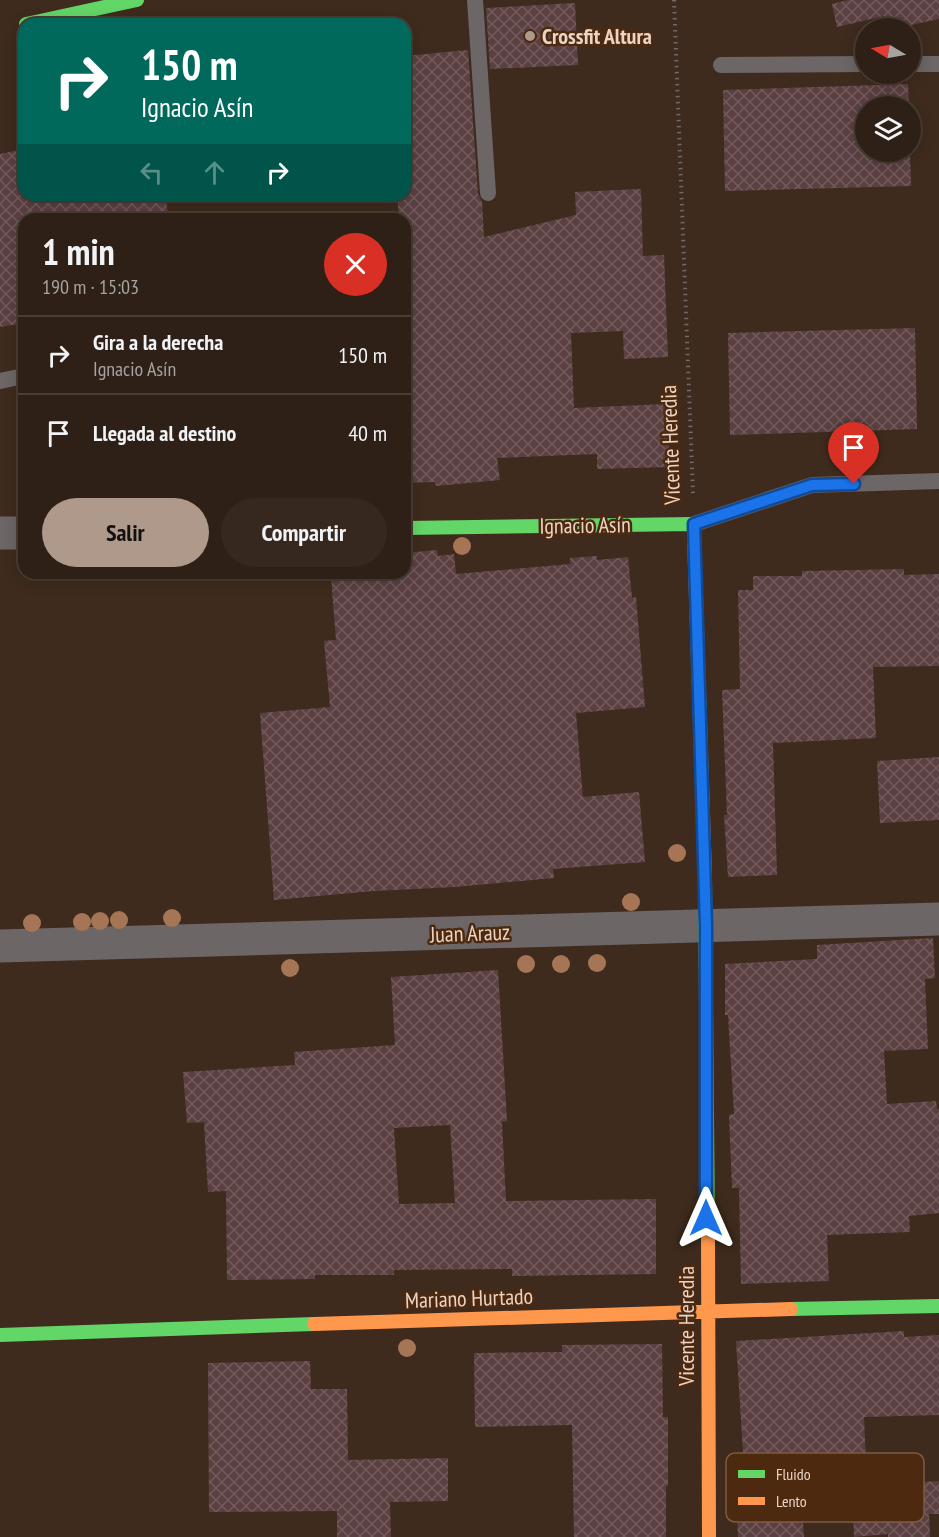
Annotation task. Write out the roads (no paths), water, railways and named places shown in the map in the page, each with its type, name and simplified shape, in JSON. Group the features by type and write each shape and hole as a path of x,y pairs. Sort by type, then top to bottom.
{"street":[{"path":"53,18 137,0"},
{"name":"Ignacio Asín","path":"411,528 694,524"},
{"name":"Vicente Heredia","path":"694,524 706,926 709,1537"},
{"path":"0,533 18,532"},
{"name":"Juan Arauz","path":"0,946 939,919"},
{"name":"Mariano Hurtado","path":"0,1335 707,1311 939,1306"}],"lane":[{"path":"475,0 489,193"},
{"path":"720,65 855,64"},
{"path":"921,64 939,64"},
{"path":"0,381 18,377"},
{"name":"Ignacio Asín","path":"694,524 812,485 939,482"}],"place":[{"name":"Crossfit Altura","path":"530,36"}]}
